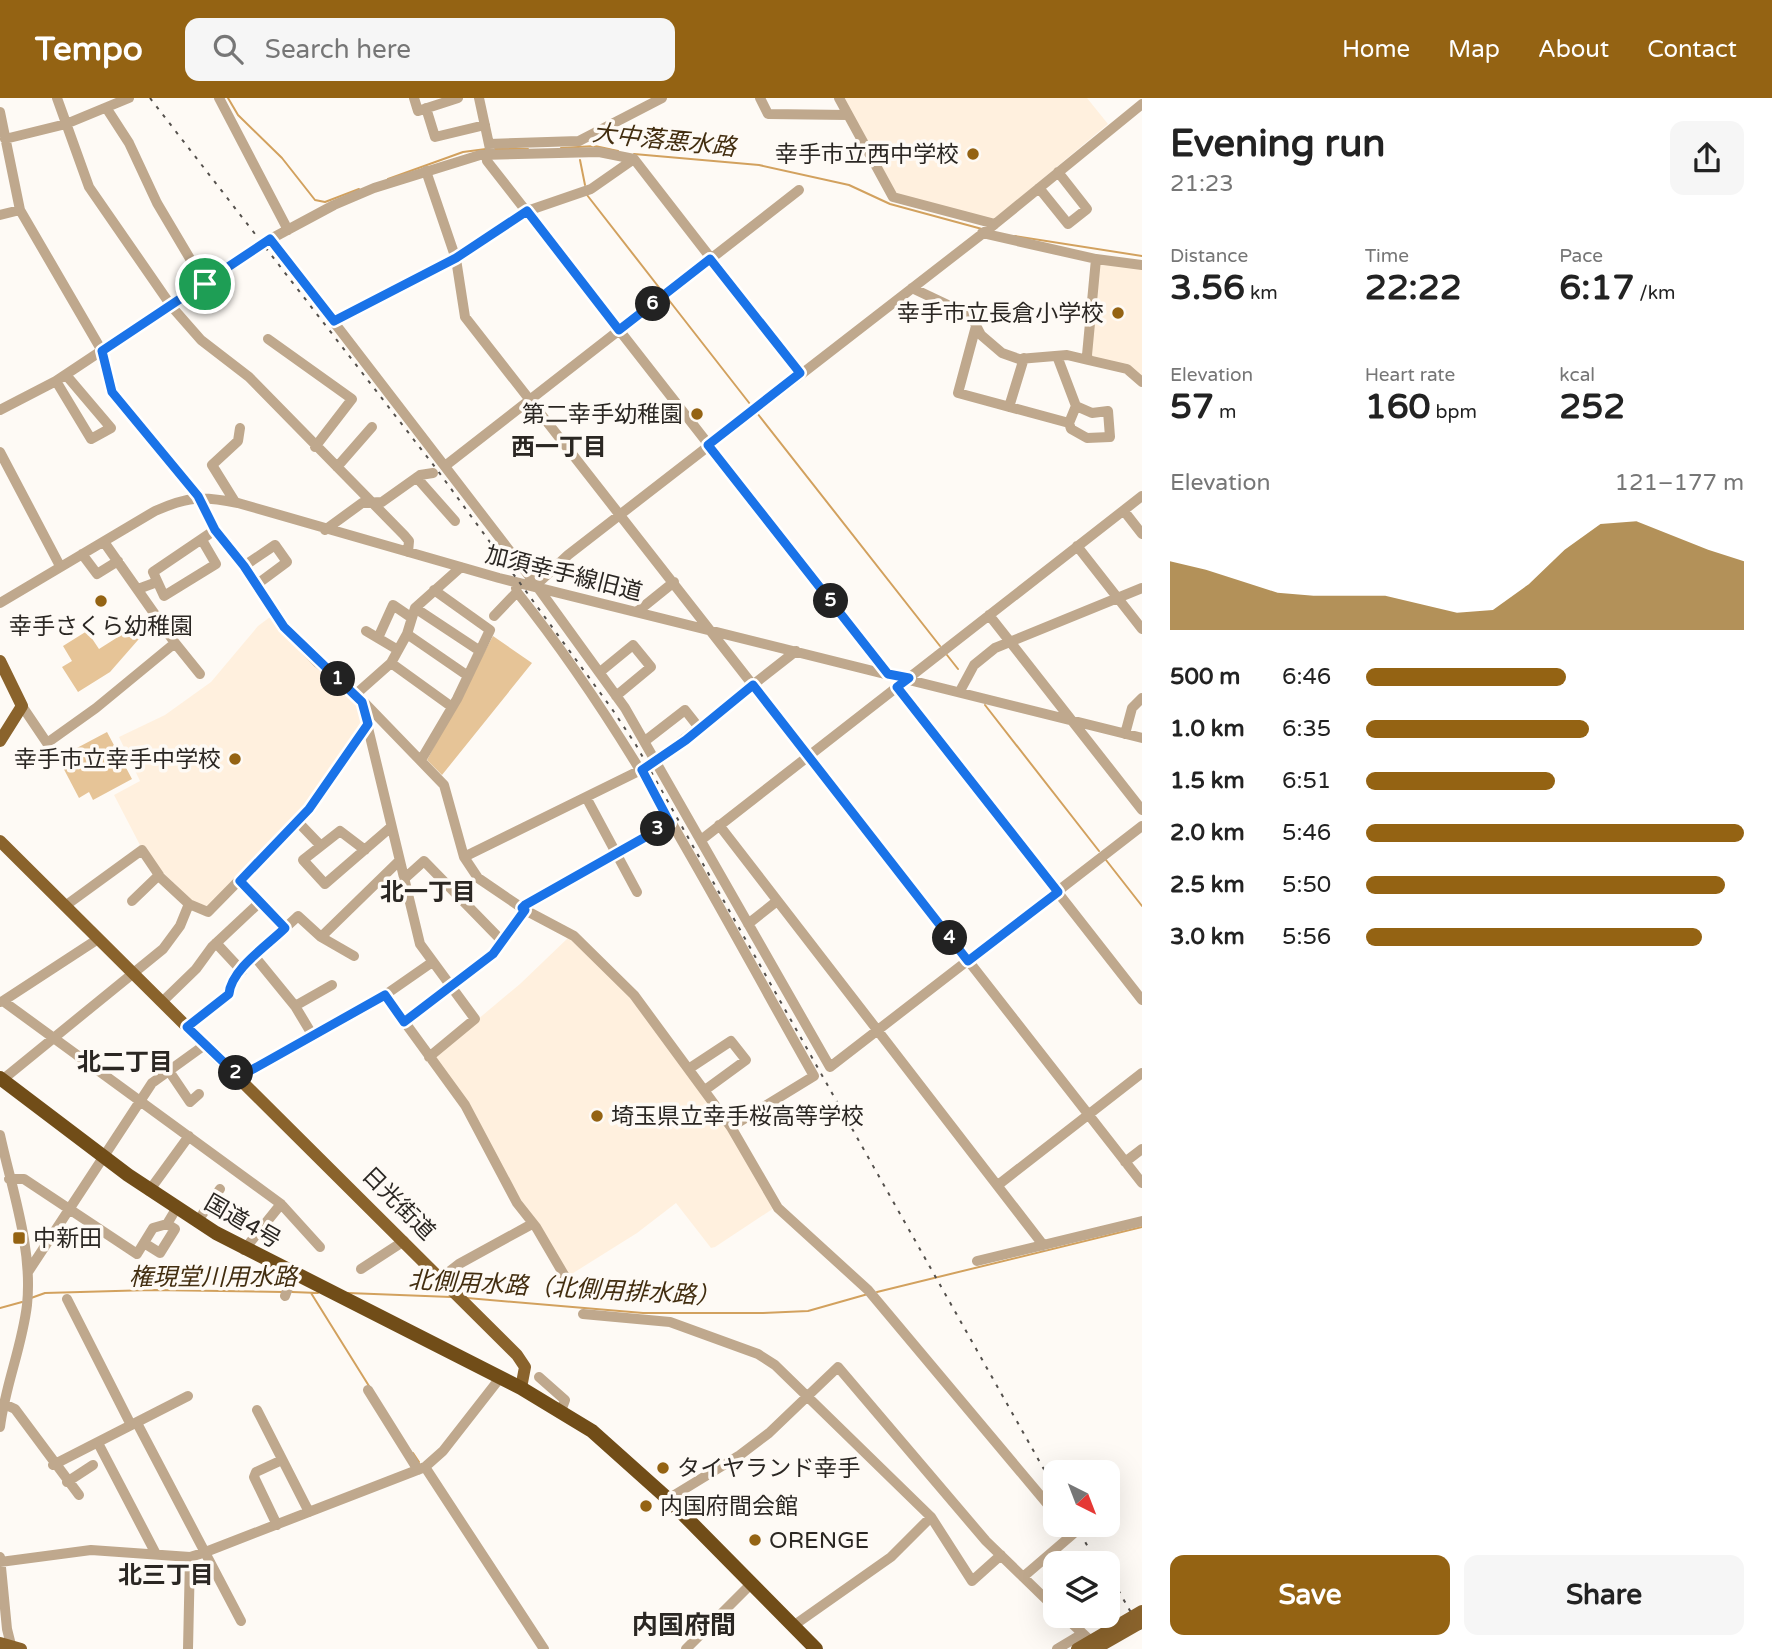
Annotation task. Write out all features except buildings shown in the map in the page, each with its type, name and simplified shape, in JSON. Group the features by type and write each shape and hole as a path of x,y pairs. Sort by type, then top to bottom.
{"highway":[{"name":"国道4号","path":"1,1079 149,1191 244,1250 521,1388"},
{"path":"521,1388 604,1440 668,1499 816,1649"}],"main road":[{"path":"0,662 22,706 0,741"},
{"name":"日光街道","path":"0,841 467,1304 522,1362 526,1374 521,1388"},
{"path":"1077,1649 1142,1611"},
{"path":"1095,1649 1142,1622"}],"street":[{"path":"57,98 89,187 172,307 201,340 249,377 410,541 408,552"},
{"path":"5,139 66,124 129,98"},
{"path":"219,98 288,230"},
{"path":"414,98 418,111 458,98"},
{"path":"479,98 489,150 487,161 888,674"},
{"path":"0,410 66,375 172,307 270,239 334,205 489,150 579,141 662,98"},
{"path":"760,98 768,114 848,115"},
{"path":"839,98 893,197 1096,259 1142,265"},
{"path":"536,585 568,555 989,228 1142,104"},
{"path":"426,108 435,137 485,125"},
{"path":"107,109 129,143 157,203 205,284"},
{"path":"0,112 20,210 102,351 112,392 198,496 215,530 244,566 284,627 318,663 359,698 444,785 464,857 478,878 523,909 583,944 634,995 731,1127 778,1208 871,1293 1043,1499"},
{"path":"489,150 599,152 634,159 800,373"},
{"path":"334,321 456,258 527,211 591,189 634,159"},
{"path":"426,171 456,258 465,317 1142,1182"},
{"path":"1039,188 1068,224 1087,209 1058,172"},
{"path":"445,466 800,190"},
{"path":"0,215 20,210"},
{"path":"270,239 600,672 657,761 830,1067 879,1032 1142,827"},
{"path":"1088,360 1096,259"},
{"path":"912,288 971,316 981,335 1002,354 1024,358 1057,356 1088,360 1127,369 1142,382"},
{"path":"976,326 958,393 1069,423"},
{"path":"268,339 352,399 315,447"},
{"path":"1057,356 1076,406 1069,423 1071,429 1087,438 1110,437 1108,411 1092,413 1076,406"},
{"path":"1009,407 1024,358"},
{"path":"56,381 91,439 111,428 66,375"},
{"path":"337,467 372,427"},
{"path":"235,502 212,466 238,441 240,428"},
{"path":"0,452 60,566"},
{"path":"325,530 368,501 375,503 388,499 417,478 433,473"},
{"path":"417,478 455,521"},
{"name":"加須幸手線旧道","path":"0,603 155,511 181,499 198,496 235,502 461,567 515,586 536,585 1142,738"},
{"path":"701,839 1142,496"},
{"path":"1124,511 1142,534"},
{"path":"202,540 216,564 164,596 153,572 215,530"},
{"path":"104,542 200,674"},
{"path":"244,566 275,545 287,562 256,585"},
{"path":"1077,546 1142,629"},
{"path":"82,554 97,574 118,561"},
{"path":"359,698 391,663 407,634 414,613 434,590 461,567"},
{"path":"138,589 158,582"},
{"path":"638,611 674,582"},
{"path":"494,616 515,586 602,706 642,770 814,1076 731,1127"},
{"path":"960,691 979,659 1008,641 1142,588"},
{"path":"421,760 452,707 490,630 434,590"},
{"path":"378,638 393,605 414,613 480,651"},
{"path":"989,615 1142,810"},
{"path":"366,631 398,650"},
{"path":"407,634 468,676"},
{"path":"22,706 47,743 96,708 175,643"},
{"path":"600,672 633,645 651,667 616,696"},
{"path":"464,857 587,799 657,761 796,651"},
{"path":"391,663 452,707"},
{"path":"897,687 1142,1000"},
{"path":"359,698 368,724 420,944 431,963 475,1019 429,1057"},
{"path":"1125,734 1132,708 1142,698"},
{"path":"645,741 685,710 700,729"},
{"path":"65,906 142,850 159,875 188,904 208,912 297,821 368,724"},
{"path":"587,799 637,892"},
{"path":"297,821 321,846"},
{"path":"404,1022 493,954 523,909 670,823"},
{"path":"719,825 1044,1246"},
{"path":"365,850 341,831 303,860 325,884 365,850 391,827"},
{"path":"404,879 424,861 503,942"},
{"path":"321,937 399,862"},
{"path":"132,901 159,875"},
{"path":"240,881 285,928"},
{"path":"748,923 777,901"},
{"path":"162,1002 196,969 216,943 260,902"},
{"path":"1,1079 163,948 180,926 188,904"},
{"path":"187,1027 229,994 230,986 242,971 298,916 321,937 354,956"},
{"path":"98,939 2,1001 281,1204 320,1247"},
{"path":"216,943 242,971"},
{"path":"255,957 295,1006 313,1037"},
{"path":"239,1077 385,995 431,963"},
{"path":"295,1006 332,985"},
{"path":"385,995 465,1105 517,1203 567,1280"},
{"path":"690,1068 731,1041 746,1060 705,1090"},
{"path":"28,1272 152,1083 206,1044"},
{"path":"169,1071 190,1102 199,1094"},
{"path":"998,1185 1142,1073"},
{"path":"0,1135 6,1183 28,1272 27,1307 0,1421"},
{"path":"149,1191 189,1136"},
{"path":"1125,1162 1142,1149"},
{"path":"6,1183 24,1179 137,1254 153,1228 167,1224 176,1209"},
{"path":"197,1222 220,1189"},
{"path":"244,1250 281,1204"},
{"path":"977,1261 1142,1221"},
{"path":"144,1243 160,1253 175,1229 167,1224"},
{"path":"441,1278 459,1264 532,1224"},
{"path":"361,1269 404,1241"},
{"path":"285,1296 293,1274"},
{"path":"67,1299 241,1621"},
{"path":"583,1314 670,1322 758,1354 775,1365 808,1396 931,1517 972,1581 1001,1555"},
{"path":"668,1499 740,1455 838,1367 1001,1555 1043,1596"},
{"path":"539,1377 565,1400 561,1411"},
{"path":"0,1562 91,1550 190,1556 204,1553 421,1468 443,1451 500,1378"},
{"path":"368,1390 544,1649"},
{"path":"53,1465 188,1396"},
{"path":"4,1404 21,1417 53,1465 79,1495"},
{"path":"257,1410 309,1512"},
{"path":"98,1443 156,1554"},
{"path":"277,1525 254,1476 256,1472 282,1460"},
{"path":"67,1482 93,1465"},
{"path":"793,1626 891,1557 931,1517"},
{"path":"1023,1577 1070,1537"},
{"path":"0,1556 11,1647"},
{"path":"188,1649 190,1556"},
{"path":"687,1649 752,1583"},
{"path":"1076,1628 1100,1649"},
{"path":"1057,1649 1082,1634"}],"shaded area":[{"name":"幸手市立西中学校","path":"841,98 1087,98 1108,124 992,221 898,197"},
{"name":"幸手市立長倉小学校","path":"1105,263 1142,269 1142,381 1091,359 1098,266"},
{"name":"幸手市立幸手中学校","path":"270,617 286,636 358,703 364,722 311,799 207,907 192,901 155,865 147,848 140,845 114,795 140,781 119,737 165,715 211,682 258,626"},
{"path":"140,623 145,632 110,672 78,692 62,667 72,661 63,646 87,631 99,649"},
{"path":"493,636 532,663 442,775 427,760"},
{"path":"107,732 132,779 93,800 89,792 79,798 58,758"},
{"name":"埼玉県立幸手桜高等学校","path":"569,937 626,992 727,1127 774,1208 715,1247 711,1248 676,1203 637,1233 570,1275 532,1220 434,1056 520,984"}],"waterway":[{"name":"大中落悪水路","path":"228,98 238,115 282,158 315,200 325,202 359,189"},
{"name":"大中落悪水路","path":"561,148 595,146 618,151"},
{"name":"大中落悪水路","path":"388,179 463,152 486,149"},
{"name":"大中落悪水路","path":"495,149 528,149"},
{"name":"大中落悪水路","path":"634,154 759,165 849,185 890,204 982,229"},
{"path":"580,160 585,185"},
{"path":"587,195 661,290"},
{"name":"大中落悪水路","path":"1015,236 1142,256"},
{"path":"668,299 750,404"},
{"path":"757,413 940,646"},
{"path":"947,655 958,669"},
{"path":"985,705 1099,851"},
{"path":"1106,860 1142,906"},
{"name":"北側用水路（北側用排水路）","path":"877,1292 1142,1227"},
{"name":"権現堂川用水路","path":"31,1298 45,1293 151,1290 283,1292"},
{"name":"権現堂川用水路","path":"292,1292 318,1293"},
{"name":"権現堂川用水路","path":"311,1293 369,1386"},
{"name":"北側用水路（北側用排水路）","path":"348,1293 451,1297"},
{"name":"北側用水路（北側用排水路）","path":"467,1298 643,1313 763,1313 808,1311 868,1294"},
{"name":"権現堂川用水路","path":"0,1308 22,1302"},
{"name":"権現堂川用水路","path":"413,1453 419,1462"}],"railway":[{"path":"150,98 438,471 636,745 1043,1468"},
{"path":"1082,1537 1090,1551"},
{"path":"1120,1593 1142,1632"}],"place":[{"name":"幸手市立西中学校","path":"973,154"},
{"name":"幸手市立長倉小学校","path":"1118,313"},
{"name":"第二幸手幼稚園","path":"697,414"},
{"name":"幸手さくら幼稚園","path":"101,601"},
{"name":"幸手市立幸手中学校","path":"235,759"},
{"name":"埼玉県立幸手桜高等学校","path":"597,1116"},
{"name":"中新田","path":"19,1238"},
{"name":"タイヤランド幸手","path":"663,1468"},
{"name":"内国府間会館","path":"646,1506"},
{"name":"ORENGE","path":"755,1540"}],"district":[{"name":"西一丁目","path":"559,447"},
{"name":"北一丁目","path":"428,892"},
{"name":"北二丁目","path":"125,1062"},
{"name":"北三丁目","path":"166,1575"},
{"name":"内国府間","path":"684,1625"}],"route":[{"path":"527,211 619,330 710,259 800,373 708,445 888,674 909,678 897,687 1058,892 968,961 753,685 686,740 642,770 670,823 525,905 522,908 525,910 493,954 404,1022 385,995 239,1077 187,1027 229,994 230,986 243,969 285,928 240,881 309,809 368,724 362,702 356,694 318,663 284,627 244,566 215,530 198,496 112,392 102,351 205,284 270,239 334,321 456,258 527,211"}]}
